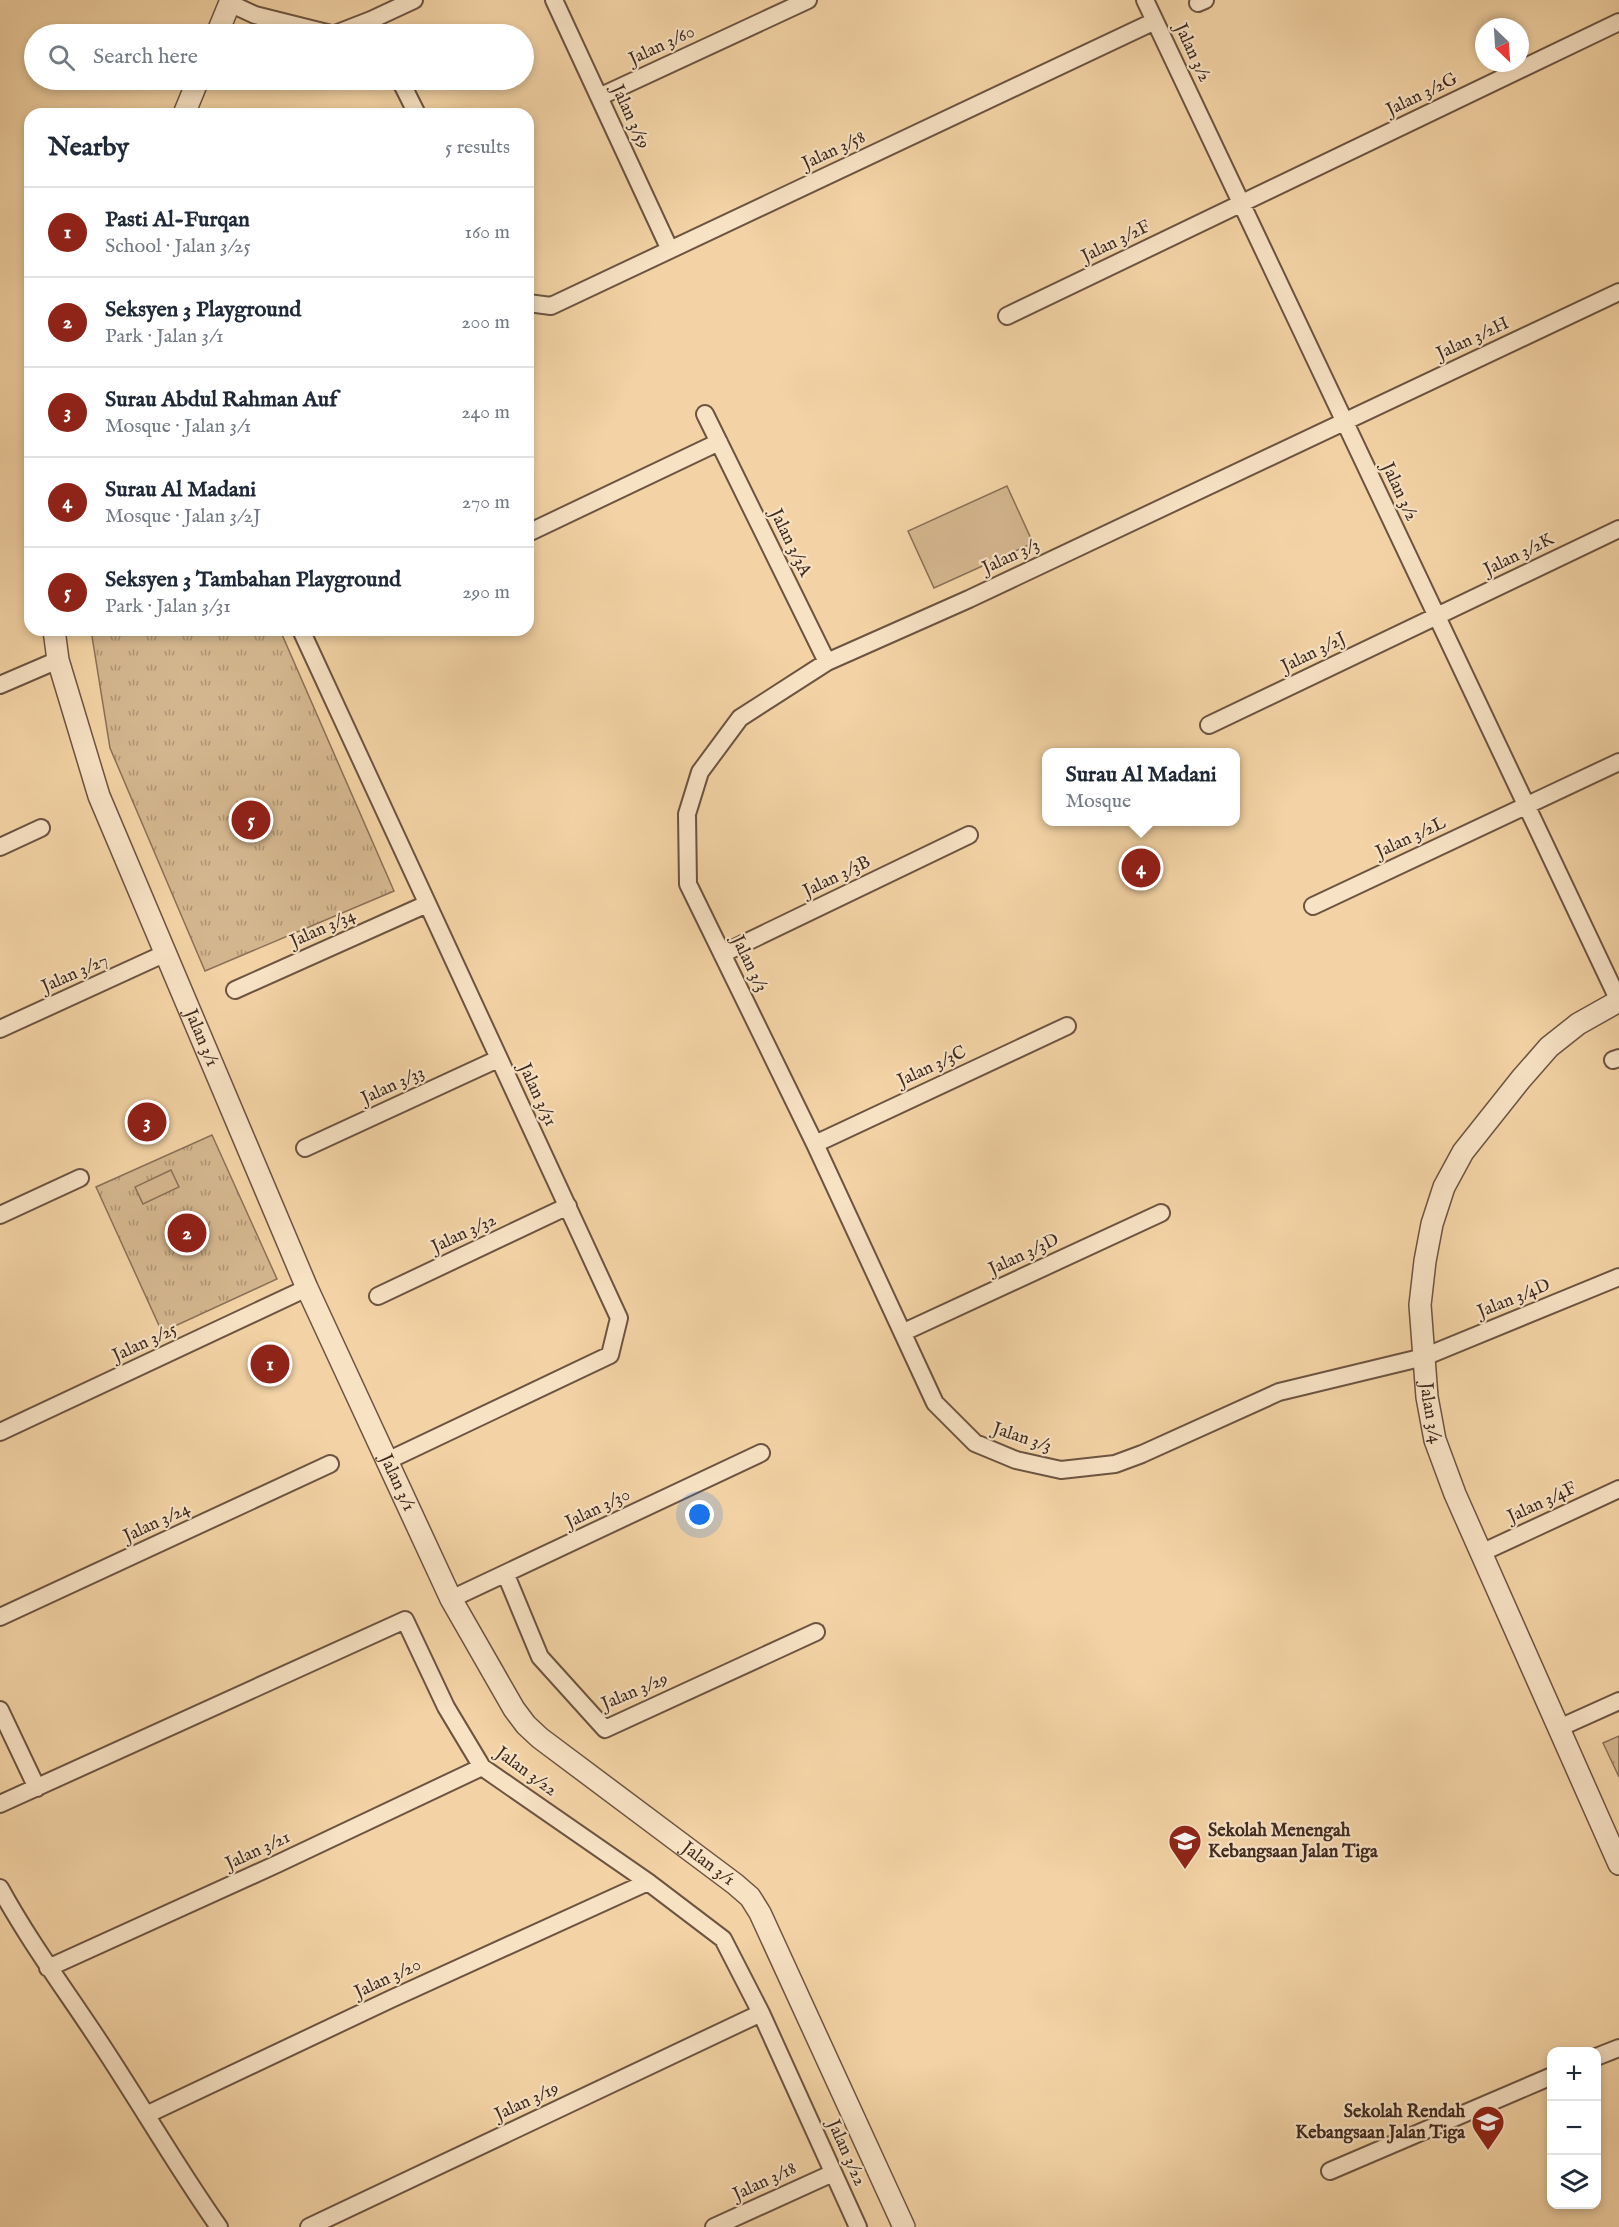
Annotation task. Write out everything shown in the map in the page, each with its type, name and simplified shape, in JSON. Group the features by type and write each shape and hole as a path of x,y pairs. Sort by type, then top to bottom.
{"street":[{"name":"Jalan 3/59","path":"554,0 670,250"},
{"name":"Jalan 3/60","path":"599,97 808,0"},
{"name":"Jalan 3/2","path":"1145,0 1619,1001"},
{"path":"221,24 230,2 255,15 292,24"},
{"path":"379,24 406,2"},
{"name":"Jalan 3/58","path":"534,304 550,306 1155,21"},
{"name":"Jalan 3/2G","path":"1241,204 1619,22"},
{"path":"186,108 194,90"},
{"path":"405,90 414,108"},
{"name":"Jalan 3/2F","path":"1008,316 1241,204"},
{"name":"Jalan 3/2H","path":"1344,421 1619,292"},
{"name":"Jalan 3/3A","path":"705,414 827,662"},
{"name":"Jalan 3/3","path":"1344,421 969,598 827,662 740,718 700,772 687,814 688,884 815,1144 935,1403 975,1443 1016,1461 1061,1470 1115,1464 1279,1392 1373,1370"},
{"path":"534,530 719,442"},
{"name":"Jalan 3/2K","path":"1437,616 1619,529"},
{"name":"Jalan 3/2J","path":"1209,726 1437,616"},
{"name":"Jalan 3/1","path":"55,636 58,660 99,795 307,1288 451,1599 514,1709 526,1725 750,1897 760,1913 904,2227"},
{"name":"Jalan 3/31","path":"304,636 619,1318 610,1354 387,1461"},
{"path":"0,685 58,660"},
{"name":"Jalan 3/2L","path":"1313,906 1619,762"},
{"path":"0,847 41,828"},
{"name":"Jalan 3/3B","path":"722,954 969,835"},
{"name":"Jalan 3/34","path":"235,990 427,904"},
{"name":"Jalan 3/27","path":"0,1029 166,953"},
{"name":"Jalan 3/4","path":"1619,1001 1578,1024 1549,1047 1463,1152 1444,1187 1432,1224 1420,1305 1427,1397 1435,1440 1455,1494 1619,1864"},
{"name":"Jalan 3/3C","path":"815,1144 1067,1026"},
{"name":"Jalan 3/33","path":"305,1148 498,1059"},
{"path":"0,1215 80,1178"},
{"name":"Jalan 3/32","path":"378,1296 568,1206"},
{"name":"Jalan 3/3D","path":"903,1332 1161,1213"},
{"name":"Jalan 3/4D","path":"1373,1370 1424,1357 1619,1277"},
{"name":"Jalan 3/25","path":"0,1432 307,1288"},
{"name":"Jalan 3/30","path":"451,1599 761,1453"},
{"name":"Jalan 3/24","path":"0,1617 330,1464"},
{"name":"Jalan 3/4F","path":"1481,1553 1619,1489"},
{"name":"Jalan 3/29","path":"506,1575 540,1657 605,1729 816,1632"},
{"name":"Jalan 3/22","path":"0,1804 405,1620 446,1707 482,1767 648,1882 723,1939 761,2013 858,2227"},
{"path":"1559,1728 1619,1701"},
{"path":"0,1710 37,1788"},
{"name":"Jalan 3/21","path":"48,1968 482,1767"},
{"name":"Jalan 3/20","path":"146,2115 648,1882"},
{"path":"0,1888 48,1968 97,2038 219,2227"},
{"name":"Jalan 3/19","path":"309,2227 761,2013"},
{"path":"1601,2055 1619,2048"},
{"path":"1330,2171 1547,2078"},
{"name":"Jalan 3/18","path":"714,2227 833,2172"}],"green space":[{"path":"1007,486 1033,543 934,588 908,531"},
{"path":"92,636 283,636 394,891 205,971 110,748"},
{"path":"212,1135 277,1279 162,1332 96,1187"},
{"path":"171,1170 179,1187 143,1204 135,1187"},
{"path":"1619,1736 1619,1777 1603,1743"}],"place":[{"name":"Seksyen 3 Tambahan Playground","path":"251,820"},
{"name":"Surau Al Madani","path":"1141,868"},
{"name":"Surau Abdul Rahman Auf","path":"147,1122"},
{"name":"Seksyen 3 Playground","path":"187,1233"},
{"name":"Pasti Al-Furqan","path":"270,1364"},
{"name":"Sekolah Menengah Kebangsaan Jalan Tiga","path":"1185,1870"},
{"name":"Sekolah Rendah Kebangsaan Jalan Tiga","path":"1488,2151"}]}
